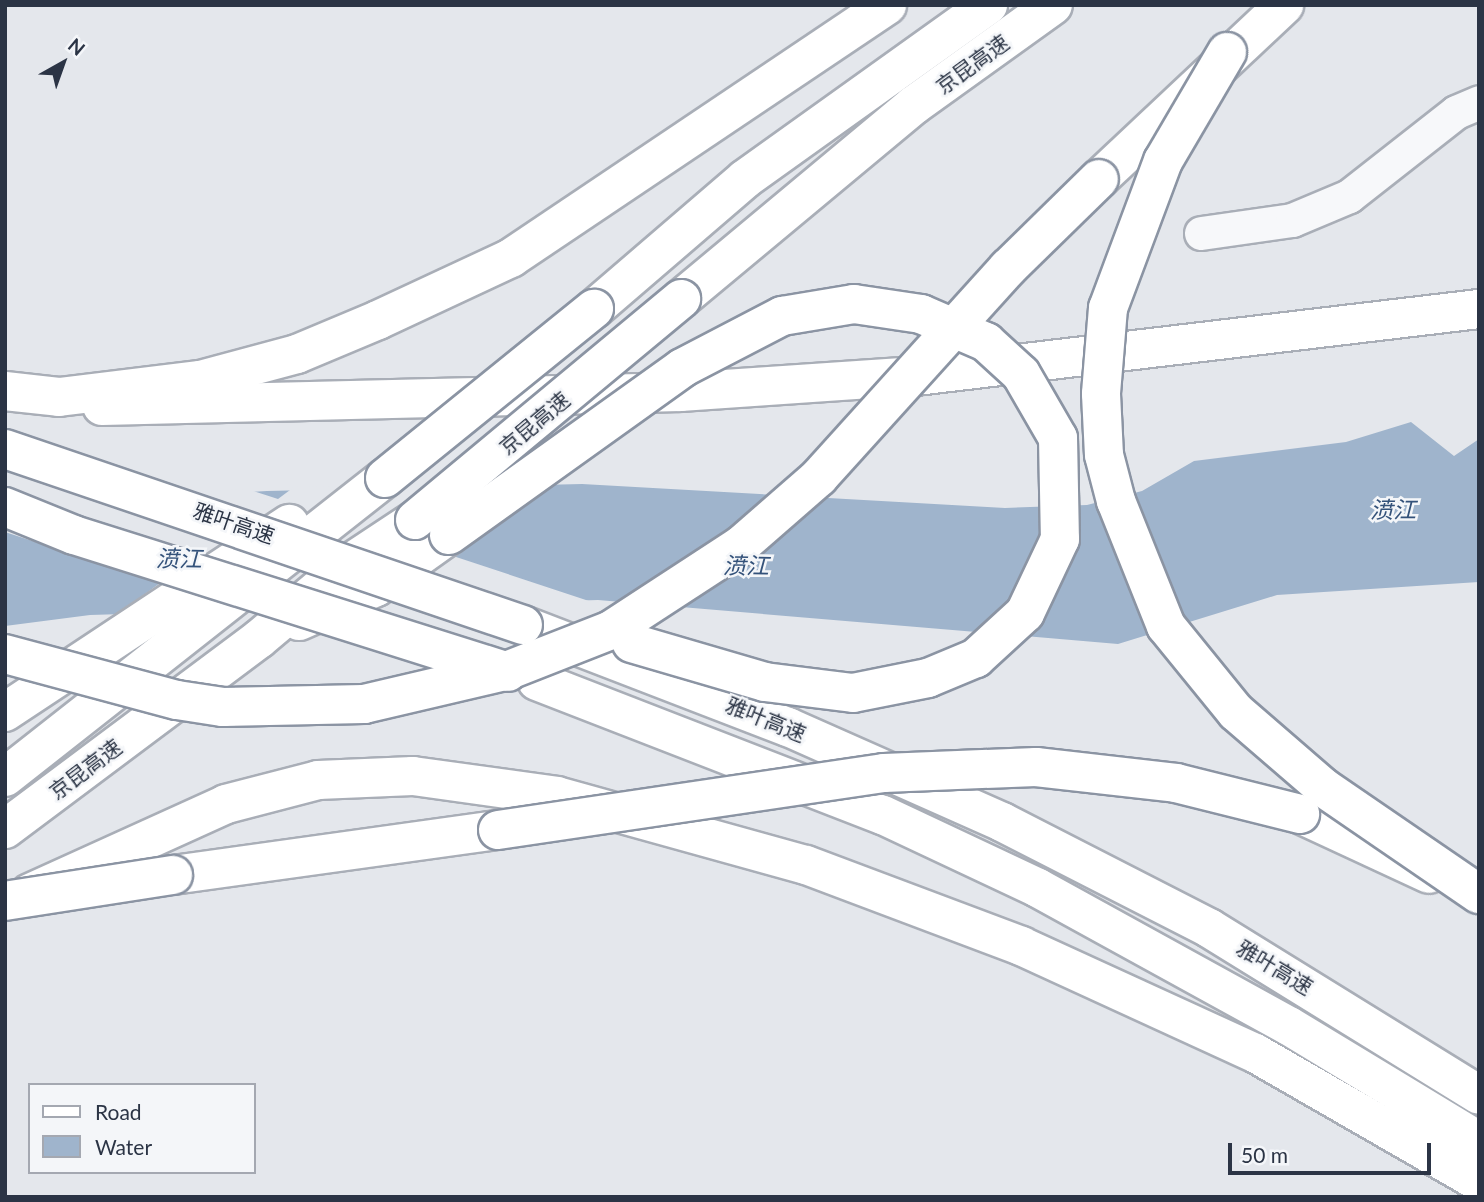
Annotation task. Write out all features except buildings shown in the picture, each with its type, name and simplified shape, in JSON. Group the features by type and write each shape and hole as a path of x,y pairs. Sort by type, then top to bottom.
{"main road":[{"path":"5,391 59,397 200,380 297,354 378,320 510,258 887,5"},
{"name":"京昆高速","path":"5,777 385,478 594,309 745,179 988,5"},
{"name":"京昆高速","path":"5,829 259,639 347,565 444,497 904,113 1053,5"},
{"path":"5,653 177,700 223,707 364,704 509,670 611,630 740,546 819,477 1008,268 1227,52 1284,5"},
{"path":"1227,52 1163,161 1108,309 1101,394 1104,455 1116,501 1166,626 1236,712 1324,788 1479,895"},
{"path":"259,639 376,587 682,368 782,316 854,304 947,324 986,342 1021,374 1058,438 1062,522 1048,574 1002,638 976,658 928,678 853,693 819,691 765,682 632,643 523,625"},
{"path":"5,409 723,389 916,376 1479,309"},
{"name":"雅叶高速","path":"5,449 523,625 788,727 1090,867 1282,970 1479,1095"},
{"path":"5,712 218,567 296,520 385,478"},
{"name":"雅叶高速","path":"5,507 74,535 550,685 883,815 1038,888 1244,1000 1479,1141"},
{"path":"5,519 74,535"},
{"path":"5,901 884,773 1065,768 1176,783 1300,814 1479,895"},
{"path":"5,910 159,833 280,788 385,775 530,791 671,824 913,902 1255,1053 1479,1182"}],"street":[{"path":"1201,233 1292,220 1349,196 1456,112 1479,102"}],"water":[{"name":"𣸣江","path":"1411,422 1454,456 1479,439 1479,582 1277,595 1118,644 598,600 90,615 5,626 5,507 267,491 582,484 1005,508 1087,505 1142,491 1194,461 1346,442"}],"pier":[{"path":"548,481 447,554 598,604 112,618 160,583 5,532 5,504 247,489 278,499 294,487"}]}
